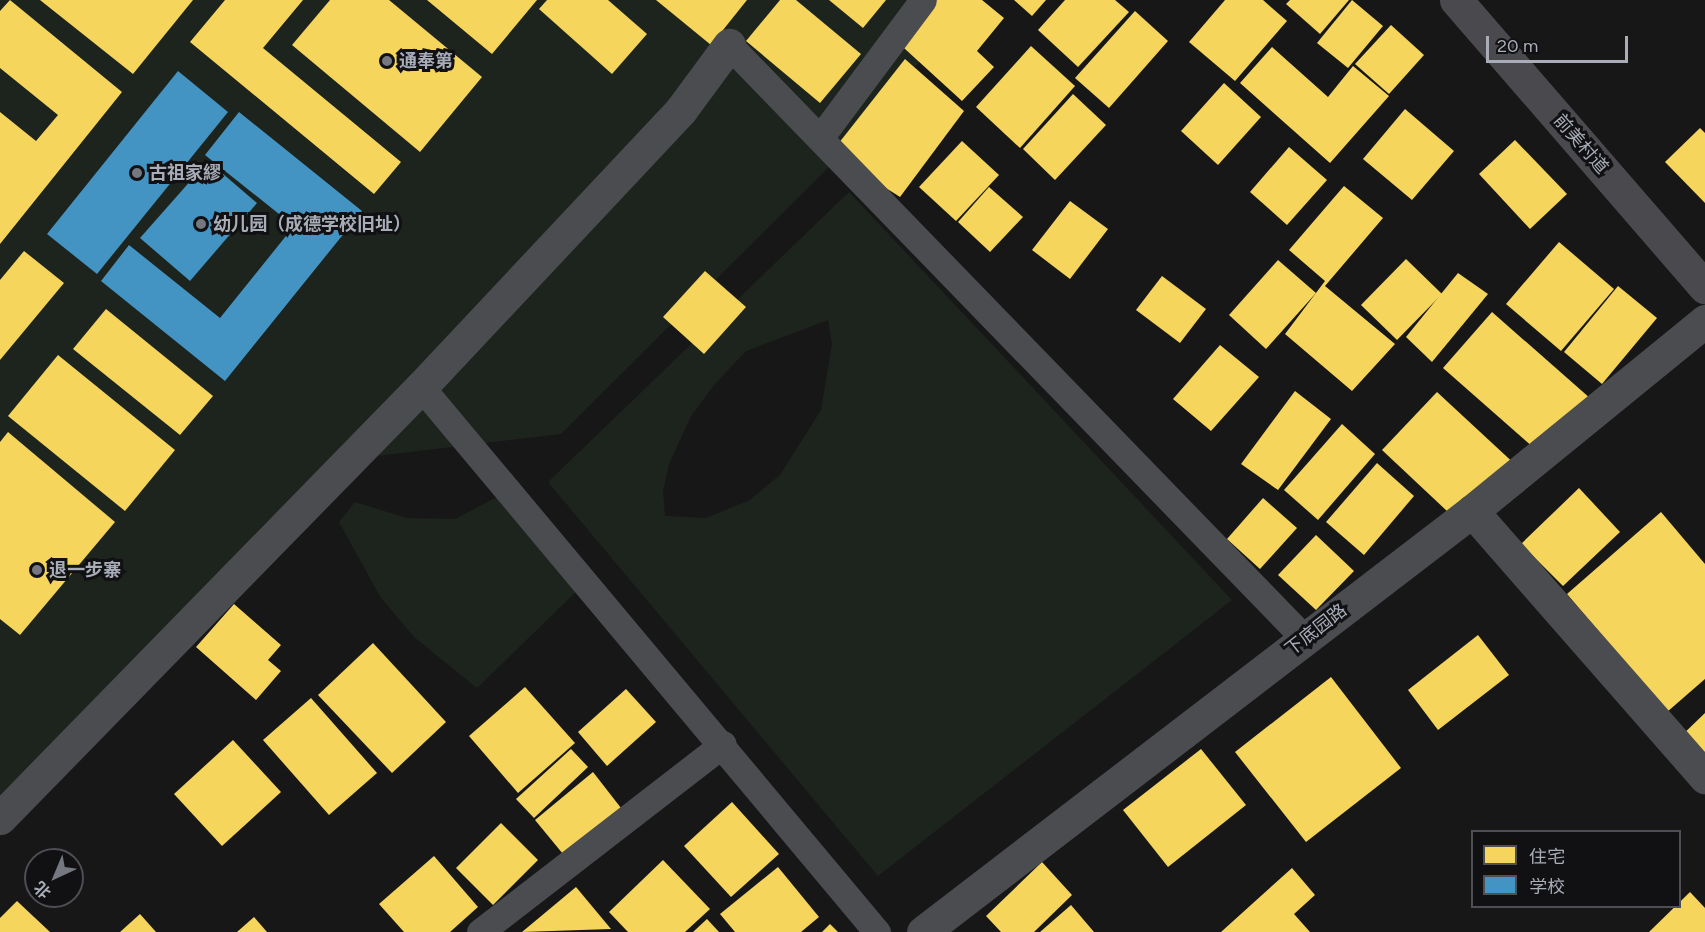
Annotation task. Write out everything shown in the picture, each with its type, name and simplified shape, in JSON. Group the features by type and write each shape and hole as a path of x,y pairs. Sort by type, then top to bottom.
{"street":[{"name":"前美村道","path":"1456,0 1705,287"},
{"path":"0,818 421,387 681,110 729,45"},
{"name":"下底园路","path":"923,932 1472,511 1705,321"},
{"path":"1472,511 1705,777"}],"lane":[{"path":"820,138 923,0"},
{"path":"729,45 1305,639"},
{"path":"421,387 723,744 877,932"},
{"path":"480,932 723,744"}],"shaded area":[{"path":"0,0 967,0 869,127 561,434 368,457 0,836"},
{"path":"849,192 1232,600 878,876 548,482","holes":["828,320 832,344 821,410 780,475 750,500 706,518 665,516 663,492 669,464 691,416 714,385 746,351"]},
{"path":"505,493 583,585 477,688 414,637 381,598 339,522 355,502 407,518 455,519"}],"building: 住宅":[{"path":"10,0 122,92 0,244 0,112 36,141 58,115 0,68 0,11"},
{"path":"40,0 193,0 133,74"},
{"path":"225,0 303,0 263,48 401,162 374,194 190,42"},
{"name":"通奉第","path":"330,0 389,0 482,77 420,152 292,45"},
{"path":"427,0 537,0 492,54"},
{"path":"547,0 608,0 647,34 612,74 539,9"},
{"path":"656,0 747,0 711,45"},
{"path":"780,0 796,0 861,54 820,103 746,41"},
{"path":"829,0 886,0 863,28"},
{"path":"927,0 982,0 1004,18 977,51 994,67 962,101 893,38"},
{"path":"1014,0 1046,0 1032,16"},
{"path":"1065,0 1115,0 1129,12 1078,67 1038,30"},
{"path":"1225,0 1263,0 1287,21 1235,81 1189,42"},
{"path":"1290,0 1349,0 1320,34 1286,4"},
{"path":"1352,0 1383,26 1348,68 1317,43"},
{"path":"1135,11 1168,41 1109,108 1075,78"},
{"path":"1391,25 1424,55 1389,94 1355,64"},
{"path":"1031,46 1075,86 1020,148 976,107"},
{"path":"1272,47 1328,97 1353,66 1389,96 1330,163 1240,83"},
{"path":"905,59 964,111 900,197 831,153"},
{"path":"1224,83 1261,117 1218,165 1181,131"},
{"path":"1073,94 1106,125 1055,180 1023,149"},
{"path":"1405,109 1454,151 1412,200 1363,159"},
{"path":"1700,128 1705,133 1705,203 1665,162"},
{"path":"1515,140 1567,194 1530,229 1479,174"},
{"path":"962,141 999,175 956,221 919,187"},
{"path":"1289,147 1327,180 1287,225 1250,192"},
{"path":"1344,186 1383,218 1325,286 1395,344 1352,391 1285,334 1325,281 1289,250"},
{"path":"989,187 1023,217 990,252 958,222"},
{"path":"1070,201 1108,229 1070,279 1032,250"},
{"path":"1559,242 1614,289 1561,351 1506,304"},
{"path":"24,251 64,283 0,360 0,280"},
{"path":"1406,259 1442,294 1397,340 1361,305"},
{"path":"1278,260 1316,293 1266,349 1229,315"},
{"path":"705,271 746,307 704,354 663,317"},
{"path":"1458,273 1488,294 1432,362 1406,337"},
{"path":"1162,276 1206,309 1180,343 1136,310"},
{"path":"1618,286 1657,318 1602,384 1564,352"},
{"path":"106,309 213,396 180,435 73,349"},
{"path":"1492,312 1591,399 1542,455 1443,368"},
{"path":"1220,345 1259,377 1211,431 1173,399"},
{"path":"58,355 175,450 125,511 8,416"},
{"path":"1295,391 1331,419 1278,490 1241,464"},
{"path":"1437,392 1519,468 1464,527 1382,450"},
{"path":"1342,424 1375,454 1318,520 1284,490"},
{"name":"退一步寨","path":"8,432 115,522 20,635 0,619 0,442"},
{"path":"1377,463 1414,496 1364,555 1326,522"},
{"path":"1579,488 1620,532 1563,586 1521,544"},
{"path":"1263,498 1297,528 1260,569 1227,539"},
{"path":"1661,512 1705,564 1705,679 1667,712 1567,594"},
{"path":"1316,535 1354,571 1316,610 1278,575"},
{"path":"234,604 281,645 268,660 281,671 256,700 196,647"},
{"path":"1478,635 1509,675 1438,730 1408,690"},
{"path":"373,643 446,722 392,773 318,695"},
{"path":"1331,677 1401,768 1306,842 1235,752"},
{"path":"525,687 575,743 518,793 469,736"},
{"path":"626,689 656,722 607,766 578,732"},
{"path":"311,698 377,773 329,815 263,740"},
{"path":"1705,713 1705,769 1677,740"},
{"path":"233,740 281,792 222,846 174,794"},
{"path":"571,749 588,767 534,818 516,799"},
{"path":"1201,749 1246,805 1168,867 1123,810"},
{"path":"593,772 621,808 563,854 535,820"},
{"path":"732,802 779,854 731,897 684,846"},
{"path":"501,823 538,860 493,905 456,868"},
{"path":"434,856 478,907 450,932 404,932 379,904"},
{"path":"663,860 710,909 685,932 628,932 609,912"},
{"path":"1042,862 1072,895 1034,932 1001,932 986,916"},
{"path":"778,867 819,917 801,932 735,932 720,914"},
{"path":"1292,868 1315,895 1294,914 1310,932 1221,932"},
{"path":"576,887 611,929 522,932"},
{"path":"1690,892 1705,908 1705,932 1649,932 1674,908 1681,908 1681,901"},
{"path":"17,901 50,932 0,932 0,918"},
{"path":"1071,905 1094,932 1040,932"},
{"path":"140,914 156,932 120,932"},
{"path":"254,917 267,932 237,932"},
{"path":"707,919 719,932 693,932"},
{"path":"830,924 838,932 822,932"}],"building: 学校":[{"name":"古祖家繆","path":"178,71 228,112 97,274 47,234"},
{"path":"239,112 362,211 225,381 101,281 129,245 220,318 294,226 205,155"},
{"path":"208,161 257,203 190,281 140,238"}],"place":[{"name":"通奉第","path":"387,61"},
{"name":"古祖家繆","path":"137,173"},
{"name":"幼儿园（成德学校旧址）","path":"201,224"},
{"name":"退一步寨","path":"37,570"}]}
